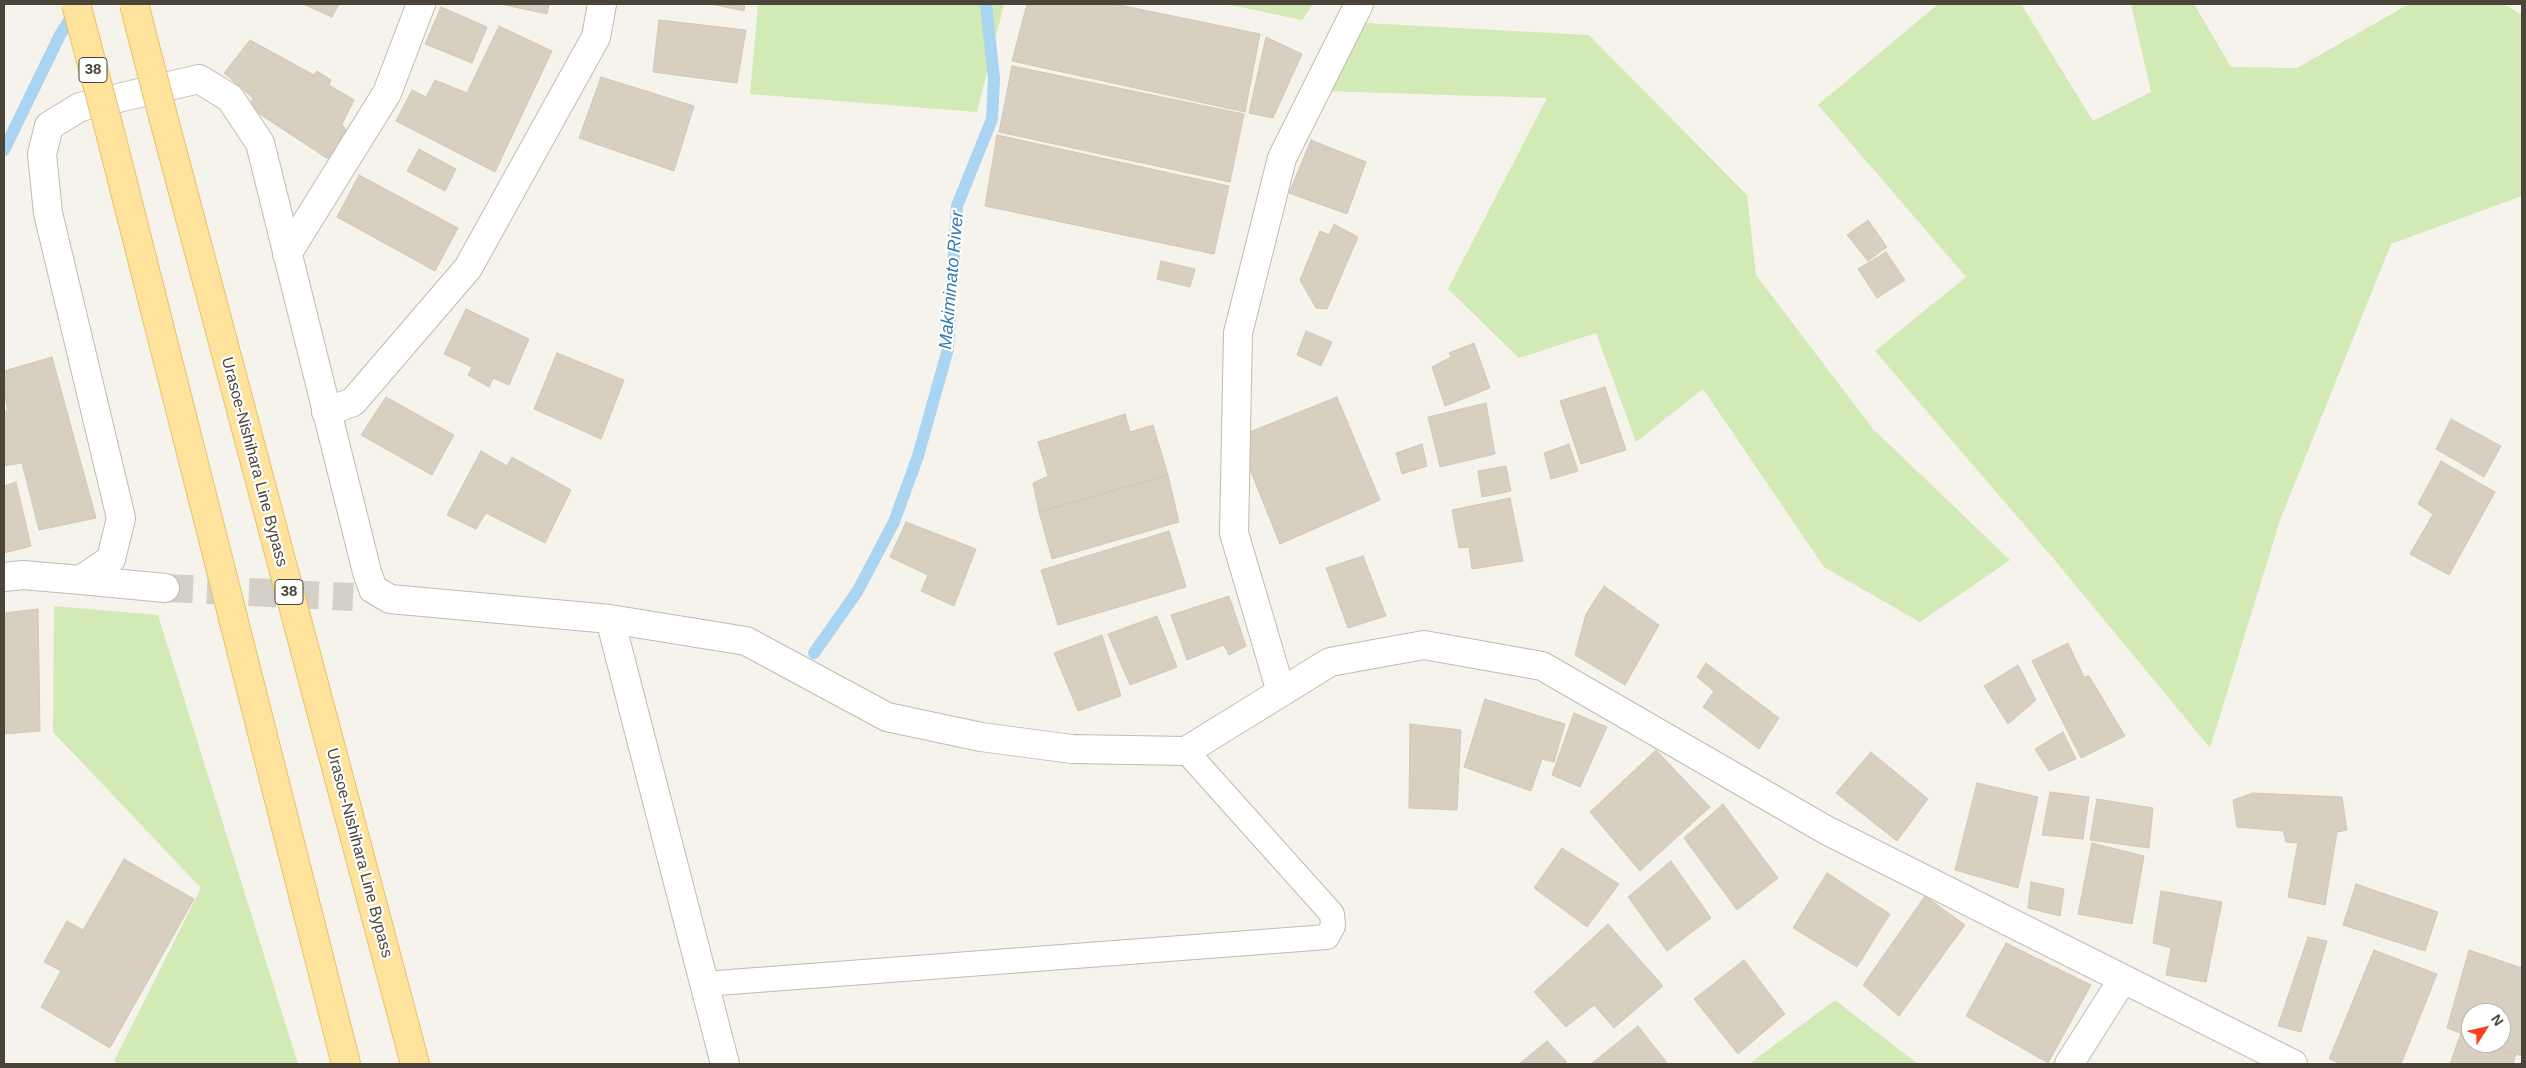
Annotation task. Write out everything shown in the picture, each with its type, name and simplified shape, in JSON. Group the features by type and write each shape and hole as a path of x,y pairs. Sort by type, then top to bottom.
{"main road":[{"name":"38","path":"76,4 346,1064"},
{"name":"Urasoe-Nishihara Line Bypass","path":"134,4 415,1064"}],"street":[{"path":"287,254 387,93 421,4"},
{"path":"326,412 353,402 468,268 596,37 602,4"},
{"path":"1281,692 1234,533 1238,333 1282,158 1359,4"},
{"path":"81,580 111,559 121,518 48,213 42,154 50,126 80,107 200,79 230,98 260,144 326,412 363,593 390,599 610,619 746,641 887,717 981,737 1072,748 1186,751 1330,662 1424,645 1542,666 1826,830 2293,1064"},
{"path":"4,577 23,575 166,588"},
{"path":"610,619 725,1064"},
{"path":"2069,1064 2123,979"}],"lane":[{"path":"704,984 1327,937 1334,926 1332,914 1186,751"}],"green space":[{"path":"758,4 1004,4 977,112 750,94"},
{"path":"1226,4 1313,4 1302,20"},
{"path":"1938,4 2021,4 2093,121 2151,92 2131,4 2194,4 2231,67 2297,68 2409,4 2504,4 2522,15 2522,196 2391,244 2280,520 2210,748 2058,564 1875,351 1966,277 1818,105"},
{"path":"1365,23 1589,35 1747,195 1756,275 1873,429 2010,560 1920,622 1824,567 1703,389 1636,442 1596,333 1519,358 1448,289 1547,98 1321,91"},
{"path":"54,606 158,615 298,1064 118,1064 114,1061 201,888 53,732"},
{"path":"1835,1000 1918,1064 1749,1064"}],"building":[{"path":"303,4 339,4 332,17"},
{"path":"500,4 549,4 547,14"},
{"path":"711,4 745,4 744,11"},
{"path":"1027,4 1115,4 1260,34 1245,112 1012,61"},
{"path":"441,7 487,27 472,63 425,44"},
{"path":"659,20 746,30 737,83 653,72"},
{"path":"499,26 552,51 495,172 396,121 412,90 426,97 435,80 467,93"},
{"path":"1266,37 1302,54 1273,118 1249,113"},
{"path":"250,40 314,75 317,71 331,80 329,85 354,100 342,124 349,135 334,163 249,107 253,98 224,73"},
{"path":"1012,66 1244,114 1230,182 999,132"},
{"path":"601,77 694,106 674,171 579,138"},
{"path":"997,135 1229,186 1214,254 985,206"},
{"path":"1311,140 1366,162 1347,214 1289,193"},
{"path":"419,149 456,169 445,191 407,171"},
{"path":"359,175 458,228 435,271 337,217"},
{"path":"1868,220 1887,247 1868,261 1847,235"},
{"path":"1334,224 1358,237 1327,309 1316,308 1300,280 1320,231 1329,235"},
{"path":"1886,252 1905,280 1877,298 1858,269"},
{"path":"1161,261 1195,269 1190,287 1157,279"},
{"path":"466,309 529,339 509,385 493,378 489,387 468,375 472,367 444,354"},
{"path":"1306,331 1332,342 1321,366 1297,355"},
{"path":"1474,343 1490,388 1445,406 1432,367 1451,357 1449,353"},
{"path":"557,353 624,380 601,439 534,409"},
{"path":"52,357 96,518 39,530 22,463 4,466 4,412 8,410 4,394 4,371"},
{"path":"1605,387 1626,450 1581,464 1560,401"},
{"path":"386,397 454,435 432,475 361,435"},
{"path":"1337,397 1380,500 1280,544 1237,437"},
{"path":"1486,403 1495,454 1440,467 1428,417"},
{"path":"1125,414 1130,432 1153,425 1168,475 1039,512 1033,483 1048,476 1038,442"},
{"path":"2451,419 2501,446 2484,477 2436,449"},
{"path":"1422,444 1427,466 1402,474 1396,453"},
{"path":"1569,444 1578,471 1551,479 1544,453"},
{"path":"481,451 507,466 512,457 571,490 545,543 486,513 476,529 447,515"},
{"path":"2441,461 2495,492 2449,575 2410,554 2433,514 2418,504"},
{"path":"1506,466 1511,491 1482,497 1478,471"},
{"path":"1168,475 1179,522 1052,559 1039,512"},
{"path":"16,482 31,546 4,553 4,486"},
{"path":"1510,498 1523,561 1472,569 1469,547 1459,548 1452,510"},
{"path":"906,522 976,549 954,606 921,591 928,575 890,557"},
{"path":"1169,531 1186,587 1058,625 1041,570"},
{"path":"1363,556 1386,616 1348,628 1326,568"},
{"path":"1604,586 1659,625 1625,685 1575,655 1586,614"},
{"path":"1229,596 1246,646 1229,655 1224,645 1187,660 1171,615"},
{"path":"38,609 40,731 4,734 4,613"},
{"path":"1157,616 1177,667 1130,685 1108,634"},
{"path":"1102,635 1121,696 1078,711 1054,653"},
{"path":"2068,643 2084,677 2089,676 2125,736 2081,758 2032,661"},
{"path":"1706,663 1779,718 1759,749 1703,707 1714,691 1697,677"},
{"path":"2018,665 2036,700 2008,724 1984,686"},
{"path":"1485,699 1565,724 1554,762 1542,759 1531,791 1464,767"},
{"path":"1574,713 1607,727 1580,787 1552,775"},
{"path":"1410,724 1461,730 1457,810 1409,808"},
{"path":"2063,732 2076,759 2049,771 2035,749"},
{"path":"1656,750 1710,807 1640,871 1590,812"},
{"path":"1871,752 1928,799 1897,841 1836,793"},
{"path":"1977,783 2038,797 2018,888 1955,870"},
{"path":"2050,792 2089,797 2083,839 2042,835"},
{"path":"2253,793 2342,797 2347,830 2337,832 2325,905 2288,897 2298,843 2286,842 2283,831 2237,827 2233,800"},
{"path":"2097,799 2153,808 2149,848 2090,840"},
{"path":"1723,804 1778,878 1737,910 1684,838"},
{"path":"2092,843 2144,856 2132,924 2078,914"},
{"path":"1562,848 1619,884 1587,927 1534,888"},
{"path":"124,859 194,899 110,1048 41,1007 61,971 44,962 67,921 83,930"},
{"path":"1671,861 1711,918 1667,951 1628,897"},
{"path":"1827,873 1890,914 1857,967 1793,928"},
{"path":"2031,882 2064,889 2060,916 2028,908"},
{"path":"2356,884 2438,912 2425,951 2343,925"},
{"path":"2161,891 2222,902 2206,982 2166,975 2171,948 2153,943"},
{"path":"1925,896 1965,925 1899,1016 1863,985"},
{"path":"1608,924 1663,986 1614,1028 1594,1005 1566,1027 1534,992"},
{"path":"2308,937 2327,941 2301,1032 2278,1026"},
{"path":"2006,943 2091,985 2048,1063 1966,1016"},
{"path":"2374,950 2437,974 2401,1064 2342,1064 2329,1059"},
{"path":"2469,950 2522,968 2522,1056 2511,1052 2511,1003 2461,1003 2461,1033 2447,1028"},
{"path":"1744,960 1785,1014 1738,1054 1694,999"},
{"path":"1638,1026 1668,1064 1591,1064"},
{"path":"2461,1033 2461,1053 2511,1052 2516,1054 2513,1064 2450,1064"},
{"path":"1547,1041 1567,1062 1563,1064 1519,1064"}],"waterway":[{"name":"Makiminato River","path":"814,653 857,592 894,522 918,456 948,349 957,206 992,119 994,79 986,4"},
{"path":"4,150 60,35 76,10"}],"tunnel":[{"path":"165,588 353,597"}]}
